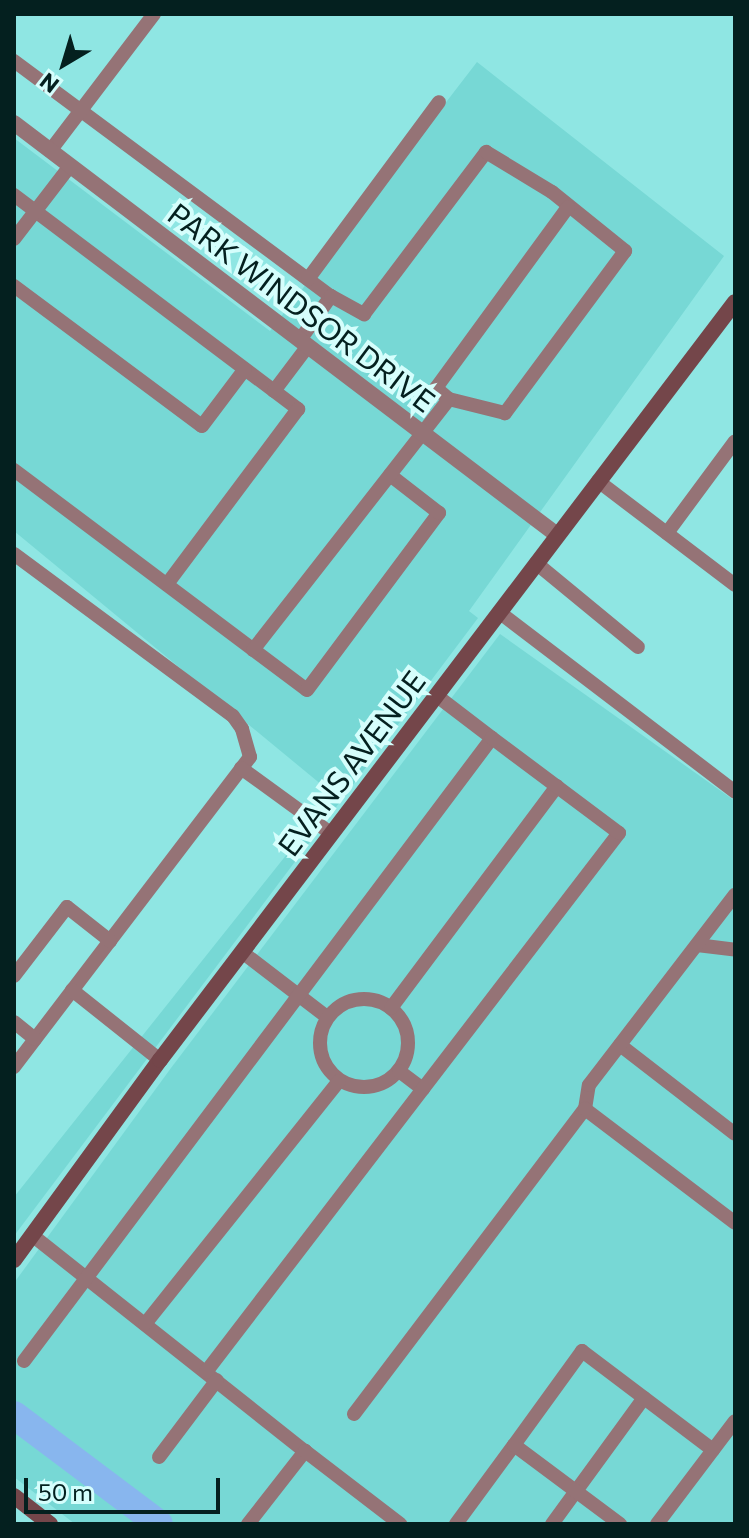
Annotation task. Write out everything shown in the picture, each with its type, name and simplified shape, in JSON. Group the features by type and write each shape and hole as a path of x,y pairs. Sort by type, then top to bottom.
{"street":[{"name":"PARK WINDSOR DRIVE","path":"14,123 557,535"},
{"name":"EVANS AVENUE","path":"14,1260 160,1060 734,305"},
{"path":"14,1496 50,1524"}],"lane":[{"path":"50,151 154,14"},
{"path":"14,61 331,296 364,314 486,152 552,192 625,251 505,413 449,399 436,388 568,207"},
{"path":"308,279 439,102"},
{"path":"14,239 70,166"},
{"path":"14,195 298,409 167,584"},
{"path":"14,286 202,426 245,369"},
{"path":"274,391 331,296"},
{"path":"253,650 449,399"},
{"path":"667,533 735,441"},
{"path":"14,470 307,690 439,513 390,475"},
{"path":"598,481 735,585"},
{"path":"14,554 233,716 242,729 250,757 14,1067"},
{"path":"536,563 638,647"},
{"path":"499,612 735,792"},
{"path":"159,1457 212,1376 423,1089 619,833 437,696"},
{"path":"24,1361 492,738"},
{"path":"241,768 332,834"},
{"path":"391,1008 557,786"},
{"path":"354,1414 585,1109 589,1085 735,895"},
{"path":"14,976 67,907 110,941"},
{"path":"697,945 735,950"},
{"path":"242,952 327,1017"},
{"path":"72,990 160,1060"},
{"path":"365,999 391,1008 407,1033 408,1048 399,1071 383,1084 368,1088 339,1081 322,1058 319,1044 327,1017 350,1001 365,999"},
{"path":"14,1022 35,1039"},
{"path":"620,1045 735,1134"},
{"path":"399,1071 423,1089"},
{"path":"145,1324 339,1081"},
{"path":"585,1109 735,1223"},
{"path":"32,1235 400,1524"},
{"path":"456,1524 582,1351 713,1450"},
{"path":"552,1524 644,1398"},
{"path":"657,1524 735,1421"},
{"path":"514,1445 620,1524"},
{"path":"248,1524 306,1452"}],"shaded area":[{"path":"477,62 724,256 469,611 478,618 14,1236 14,1197 334,795 14,531 14,138 270,331"},
{"path":"500,634 735,801 735,1524 75,1524 14,1477 14,1283 171,1068"}],"waterway":[{"path":"14,1415 159,1524"}]}
